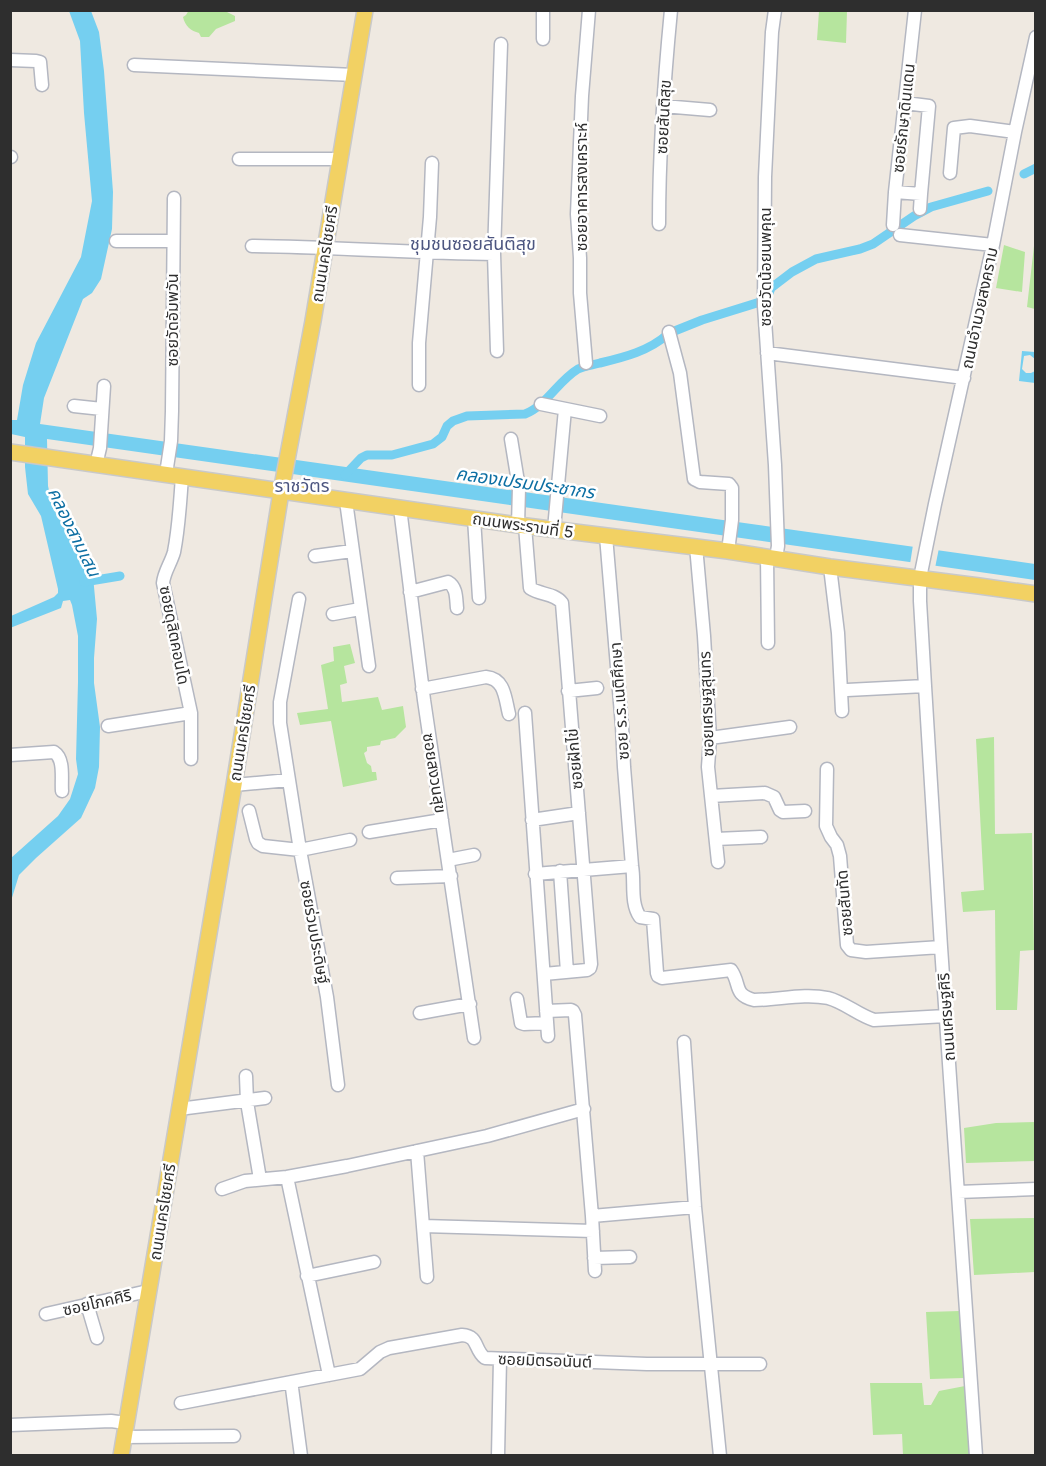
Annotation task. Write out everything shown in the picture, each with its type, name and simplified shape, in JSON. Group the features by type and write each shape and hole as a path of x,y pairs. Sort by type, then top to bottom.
{"main road":[{"name":"ถนนนครไชยศรี","path":"121,1443 234,785 281,492 326,247 365,10"},
{"name":"ถนนพระรามที่ 5","path":"10,452 521,526 696,546 729,544 830,567 921,572 1035,594"}],"street":[{"path":"543,10 543,39"},
{"name":"ซอยอาคารสงเคราะห์","path":"586,363 577,214 582,96 589,10"},
{"name":"ซอยสันติสุข","path":"659,224 663,106 671,10"},
{"name":"ซอยวัดน้อยนพคุณ","path":"768,643 777,523 764,306 765,177 775,10"},
{"name":"ซอยรักษาดินแดน","path":"915,10 896,192 897,230 993,245"},
{"name":"ถนนอำนวยสงคราม","path":"921,572 993,245 1035,37"},
{"path":"497,351 494,254 501,45"},
{"path":"10,60 40,62 42,85"},
{"path":"134,66 354,75"},
{"path":"905,103 929,106 920,209"},
{"path":"663,106 710,110"},
{"path":"950,173 954,128 970,126 1015,132"},
{"path":"239,159 340,159"},
{"path":"419,386 419,343 432,163"},
{"path":"896,192 921,194"},
{"name":"ซอยวัดอัมพวัน","path":"169,458 174,198"},
{"path":"116,241 173,241"},
{"path":"252,246 494,254"},
{"path":"669,332 680,373 694,479 700,482 729,484 732,488 729,544"},
{"path":"766,353 964,378"},
{"path":"92,464 100,448 104,386"},
{"path":"541,404 600,416"},
{"path":"74,406 102,409"},
{"path":"554,529 565,410"},
{"path":"512,439 519,488 521,526"},
{"name":"ซอยดุสิตคอนโด","path":"169,458 174,475 176,540 163,583 191,713 191,759"},
{"path":"345,501 369,666"},
{"name":"ซอยสงวนสุข","path":"400,508 422,689 474,1038"},
{"path":"474,518 479,598"},
{"name":"ซอยฝักไข่","path":"521,526 530,588 557,597 562,603 591,964 587,970 544,974"},
{"name":"ซอย ร.ร.เนติศึกษา","path":"606,536 635,907 640,917 653,919 658,976 662,978 731,970 739,992 745,998 754,1000 822,997 831,999 874,1020 946,1016"},
{"name":"ซอยเศรษฐสุนทร","path":"696,546 710,738 708,767 718,862"},
{"path":"315,556 352,551"},
{"path":"830,567 838,633 842,711"},
{"name":"ถนนเศรษฐศิริ","path":"921,572 924,686 976,1455"},
{"path":"410,592 451,583 454,587 458,608"},
{"name":"ซอยร่วมประดิษฐ์","path":"299,599 280,702 280,723 327,997 339,1085"},
{"path":"333,614 360,609"},
{"path":"422,689 486,677 492,678 497,680 501,687 508,714"},
{"path":"847,690 924,686"},
{"path":"568,691 597,688"},
{"path":"108,726 191,713"},
{"path":"525,713 547,1023"},
{"path":"710,738 790,727"},
{"path":"10,755 58,753 61,758 62,790"},
{"name":"ซอยสันทัด","path":"827,770 826,826 837,844 840,856 848,945 851,950 866,952 941,947"},
{"path":"234,785 289,780"},
{"path":"711,796 765,793 774,797 783,812 805,811"},
{"path":"249,811 258,843 270,847 300,850 350,840"},
{"path":"532,820 579,813"},
{"path":"369,832 442,820"},
{"path":"716,839 761,837"},
{"path":"448,860 474,855"},
{"path":"535,874 632,866"},
{"path":"560,871 567,972"},
{"path":"397,878 451,876"},
{"path":"517,999 521,1023 524,1024 547,1023 571,1010 575,1015 595,1264 630,1257"},
{"path":"420,1013 470,1004"},
{"path":"684,1042 695,1208 720,1455"},
{"path":"246,1076 247,1102 260,1179"},
{"path":"178,1109 265,1098"},
{"path":"222,1189 245,1181 287,1177 417,1152 487,1136 584,1109"},
{"path":"417,1152 427,1277"},
{"path":"287,1177 328,1375"},
{"path":"958,1192 1035,1189"},
{"path":"592,1216 695,1208"},
{"path":"423,1226 593,1231"},
{"path":"308,1276 374,1262"},
{"name":"ซอยโภคศิริ","path":"46,1314 148,1291"},
{"path":"87,1304 97,1338"},
{"name":"ซอยมิตรอนันต์","path":"181,1403 360,1369 380,1352 389,1348 462,1335 471,1336 485,1358 647,1364 760,1364"},
{"path":"498,1455 500,1359"},
{"path":"292,1388 301,1455"},
{"path":"10,1425 111,1420 121,1443 234,1436"}],"green space":[{"path":"189,10 225,11 235,16 235,21 216,29 209,37 201,37 185,23 183,17"},
{"path":"819,11 847,11 846,43 817,40"},
{"path":"1004,245 1025,252 1022,292 996,288"},
{"path":"1034,246 1036,246 1035,309 1027,307"},
{"path":"350,644 355,663 344,666 347,683 340,685 342,702 378,697 382,710 403,706 406,727 395,738 381,741 380,745 367,747 364,753 367,763 371,766 372,772 376,772 377,780 343,787 331,721 300,725 297,713 328,709 321,665 334,661 333,647"},
{"path":"994,737 995,834 1032,833 1034,950 1020,951 1017,1010 996,1010 995,910 963,912 961,892 984,890 976,739"},
{"path":"1035,1122 1035,1161 966,1163 964,1128 996,1123"},
{"path":"1035,1218 1035,1272 974,1275 970,1219"},
{"path":"960,1311 964,1378 930,1379 926,1312"},
{"path":"870,1383 922,1383 924,1405 931,1405 939,1391 965,1386 969,1455 903,1455 902,1434 873,1435"}],"water":[{"path":"69,11 91,11 99,32 113,192 112,229 101,279 92,293 83,299 44,398 40,424 1035,564 1035,580 47,439 48,486 53,508 93,576 97,619 94,683 100,727 99,767 95,788 81,818 19,875 11,901 11,858 58,816 70,799 78,774 76,759 78,636 70,600 63,601 61,608 10,628 11,616 54,597 58,593 41,516 28,494 25,437 11,434 10,420 17,420 23,385 36,343 81,257 92,201 80,41"},
{"path":"1022,351 1035,352 1035,359 1030,355 1024,356 1022,369 1026,373 1035,371 1035,383 1019,381"}],"pier":[{"path":"913,545 939,548 935,568 910,564"}],"waterway":[{"path":"1024,174 1036,168"},
{"path":"767,298 771,288 792,272 816,259 873,244 931,207 988,191"},
{"path":"672,332 763,301"},
{"path":"345,475 361,458 367,455 392,455 433,444 442,437 447,426 453,421 467,416 525,414 539,405 578,369 636,353 653,345 668,334"},
{"name":"คลองสามเสน","path":"84,582 120,576"}],"district":[{"name":"ชุมชนซอยสันติสุข","path":"473,244"},
{"name":"ราชวัตร","path":"302,486"}],"water label":[{"name":"คลองเปรมประชากร","path":"525,483"}]}
